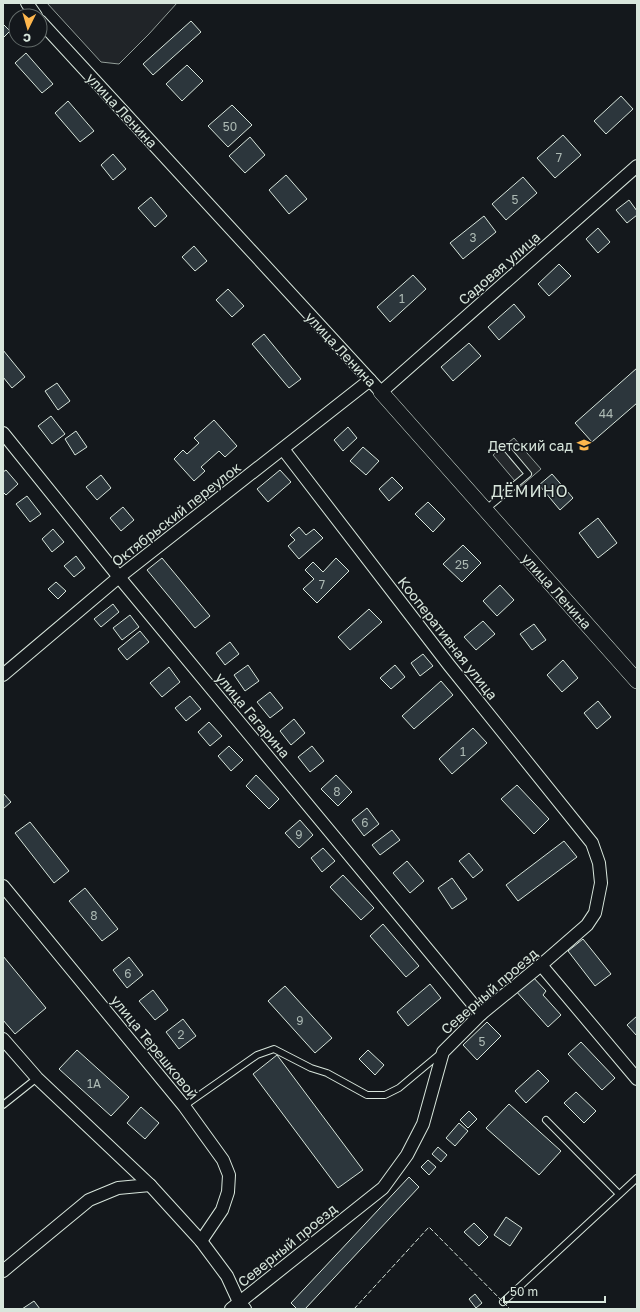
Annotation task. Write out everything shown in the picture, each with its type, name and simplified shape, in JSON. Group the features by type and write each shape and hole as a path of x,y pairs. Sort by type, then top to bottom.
{"street":[{"name":"улица Ленина","path":"48,30 381,392 637,681"},
{"name":"Садовая улица","path":"381,392 637,166"},
{"name":"Октябрьский переулок","path":"3,675 119,577 370,380"},
{"name":"улица Гагарина","path":"3,433 119,577 481,1014"},
{"name":"Кооперативная улица","path":"283,448 449,665 592,843"},
{"name":"Северный проезд","path":"238,1307 383,1188 407,1155 423,1124 442,1052 481,1014 541,965 587,924 595,913 601,883 599,863 592,843"},
{"name":"улица Терешковой","path":"3,886 184,1106 223,1160 229,1174 228,1192 222,1210 201,1241"},
{"path":"541,965 637,1079"},
{"path":"3,1039 37,1078 150,1185 201,1241 227,1276 238,1307"},
{"path":"3,1271 89,1200 118,1188 150,1185"}],"lane":[{"path":"485,510 528,474 507,450"},
{"path":"184,1106 257,1055 274,1049 311,1068 327,1073 368,1095 385,1095 399,1088 442,1052"},
{"path":"3,1105 37,1078"},
{"path":"546,1120 619,1194"},
{"path":"503,1302 637,1178"}],"shaded area":[{"path":"47,3 177,3 119,64 101,62"},
{"path":"514,438 541,469 520,487 493,455"}],"building":[{"path":"191,21 201,32 153,75 143,64"},
{"path":"3,24 8,29 8,33 3,38"},
{"path":"26,53 53,84 42,93 15,63"},
{"path":"187,65 203,81 182,101 166,84"},
{"path":"621,96 633,109 606,134 594,121"},
{"path":"68,101 94,131 80,142 55,113"},
{"path":"232,105 252,125 228,147 208,126"},
{"path":"563,135 581,155 555,178 537,158"},
{"path":"250,137 265,155 245,173 229,156"},
{"path":"113,154 126,169 113,180 101,165"},
{"path":"286,175 307,199 289,214 269,190"},
{"path":"523,177 537,193 506,220 492,204"},
{"path":"151,197 167,216 155,227 138,208"},
{"path":"629,200 637,211 637,215 627,223 616,210"},
{"path":"484,216 496,232 463,259 450,243"},
{"path":"598,228 610,242 598,253 586,239"},
{"path":"194,246 207,261 195,271 182,257"},
{"path":"559,264 571,276 549,296 538,284"},
{"path":"413,275 426,289 390,322 377,307"},
{"path":"228,289 244,306 232,317 216,300"},
{"path":"514,304 525,317 499,340 488,327"},
{"path":"264,334 301,379 289,388 252,344"},
{"path":"469,343 481,356 453,381 441,367"},
{"path":"3,350 25,377 12,388 3,377"},
{"path":"637,368 637,403 592,442 575,423"},
{"path":"57,383 70,401 58,410 45,391"},
{"path":"51,416 65,434 52,444 38,426"},
{"path":"214,420 237,446 225,457 219,451 201,467 205,471 194,481 174,459 183,450 187,454 199,443 194,438"},
{"path":"348,427 357,438 343,451 334,440"},
{"path":"76,431 87,447 75,455 65,439"},
{"path":"363,447 379,461 366,475 350,461"},
{"path":"6,470 18,484 6,495 3,492 3,472"},
{"path":"280,470 291,482 268,502 257,489"},
{"path":"552,474 573,498 560,510 539,485"},
{"path":"101,475 111,488 97,500 86,487"},
{"path":"392,477 403,488 389,501 379,489"},
{"path":"27,496 41,514 30,522 16,504"},
{"path":"428,502 445,519 433,532 415,514"},
{"path":"123,507 134,520 121,531 110,518"},
{"path":"598,518 617,543 598,558 579,533"},
{"path":"299,527 306,535 314,529 323,538 299,559 288,546 295,540 290,535"},
{"path":"53,529 64,542 52,552 42,539"},
{"path":"463,545 481,563 462,582 443,564"},
{"path":"76,556 85,568 74,577 64,566"},
{"path":"162,558 210,616 195,628 147,570"},
{"path":"336,558 349,571 317,603 303,589 314,579 305,570 313,562 323,572"},
{"path":"56,582 66,591 58,599 48,589"},
{"path":"500,585 514,600 497,616 483,601"},
{"path":"113,604 119,612 101,627 94,619"},
{"path":"369,609 382,622 350,650 338,637"},
{"path":"130,615 139,627 122,640 113,628"},
{"path":"483,621 495,634 476,650 464,637"},
{"path":"534,624 546,640 532,650 520,634"},
{"path":"140,631 149,642 127,660 118,649"},
{"path":"230,642 239,654 225,665 216,653"},
{"path":"423,654 433,666 420,676 411,663"},
{"path":"563,660 578,678 562,692 547,675"},
{"path":"248,665 259,681 245,691 234,675"},
{"path":"395,665 405,677 391,689 380,678"},
{"path":"169,667 180,682 162,697 150,683"},
{"path":"441,681 453,695 414,729 402,716"},
{"path":"270,692 283,708 270,718 257,702"},
{"path":"190,696 201,709 186,721 175,708"},
{"path":"598,701 611,717 597,729 584,713"},
{"path":"294,719 305,733 291,745 280,731"},
{"path":"209,722 222,736 210,746 198,732"},
{"path":"473,728 487,743 452,774 439,759"},
{"path":"229,746 243,760 231,771 218,756"},
{"path":"312,746 324,761 310,772 298,757"},
{"path":"256,775 279,799 269,809 246,786"},
{"path":"336,775 352,792 338,806 321,789"},
{"path":"517,785 549,819 534,834 501,799"},
{"path":"3,793 11,802 3,809"},
{"path":"367,808 379,824 364,836 352,820"},
{"path":"300,820 313,835 299,848 285,833"},
{"path":"30,822 69,871 54,883 15,833"},
{"path":"392,830 400,840 380,855 372,845"},
{"path":"564,841 577,857 518,901 506,885"},
{"path":"323,848 335,861 322,872 311,858"},
{"path":"469,853 483,870 473,878 459,861"},
{"path":"407,861 424,881 410,893 393,873"},
{"path":"343,875 374,908 361,920 330,887"},
{"path":"452,878 467,899 452,909 438,888"},
{"path":"85,888 118,929 102,941 69,901"},
{"path":"383,924 419,966 406,977 370,936"},
{"path":"583,939 611,974 595,986 568,951"},
{"path":"3,956 46,1008 15,1034 3,1020"},
{"path":"129,957 143,975 127,988 113,970"},
{"path":"531,975 546,991 543,995 561,1015 548,1027 515,990"},
{"path":"430,984 441,998 408,1026 397,1012"},
{"path":"285,986 332,1038 315,1053 268,1001"},
{"path":"153,990 168,1010 155,1020 139,1001"},
{"path":"637,1016 637,1036 627,1025"},
{"path":"183,1019 196,1036 179,1049 166,1032"},
{"path":"487,1022 501,1036 477,1060 463,1045"},
{"path":"581,1042 615,1078 602,1090 568,1054"},
{"path":"77,1050 129,1097 111,1116 59,1069"},
{"path":"368,1050 384,1065 375,1075 359,1059"},
{"path":"277,1055 363,1170 338,1188 253,1074"},
{"path":"538,1070 549,1081 526,1103 515,1091"},
{"path":"576,1092 596,1111 584,1123 564,1103"},
{"path":"509,1104 561,1151 539,1175 486,1128"},
{"path":"141,1107 159,1123 145,1139 127,1123"},
{"path":"469,1111 477,1119 468,1128 460,1120"},
{"path":"459,1123 468,1131 455,1146 446,1138"},
{"path":"438,1147 447,1155 441,1162 432,1154"},
{"path":"428,1160 436,1167 429,1175 421,1167"},
{"path":"409,1177 419,1187 305,1309 297,1309 291,1303"},
{"path":"506,1217 522,1228 510,1246 494,1235"},
{"path":"474,1223 488,1237 479,1246 464,1232"},
{"path":"475,1294 482,1303 476,1308 469,1299"},
{"path":"34,1301 40,1309 22,1309"}],"fence":[{"path":"354,1309 429,1227 510,1309"}],"place":[{"name":"Детский сад","path":"584,445"}],"district":[{"name":"ДЁМИНО","path":"530,491"}]}
